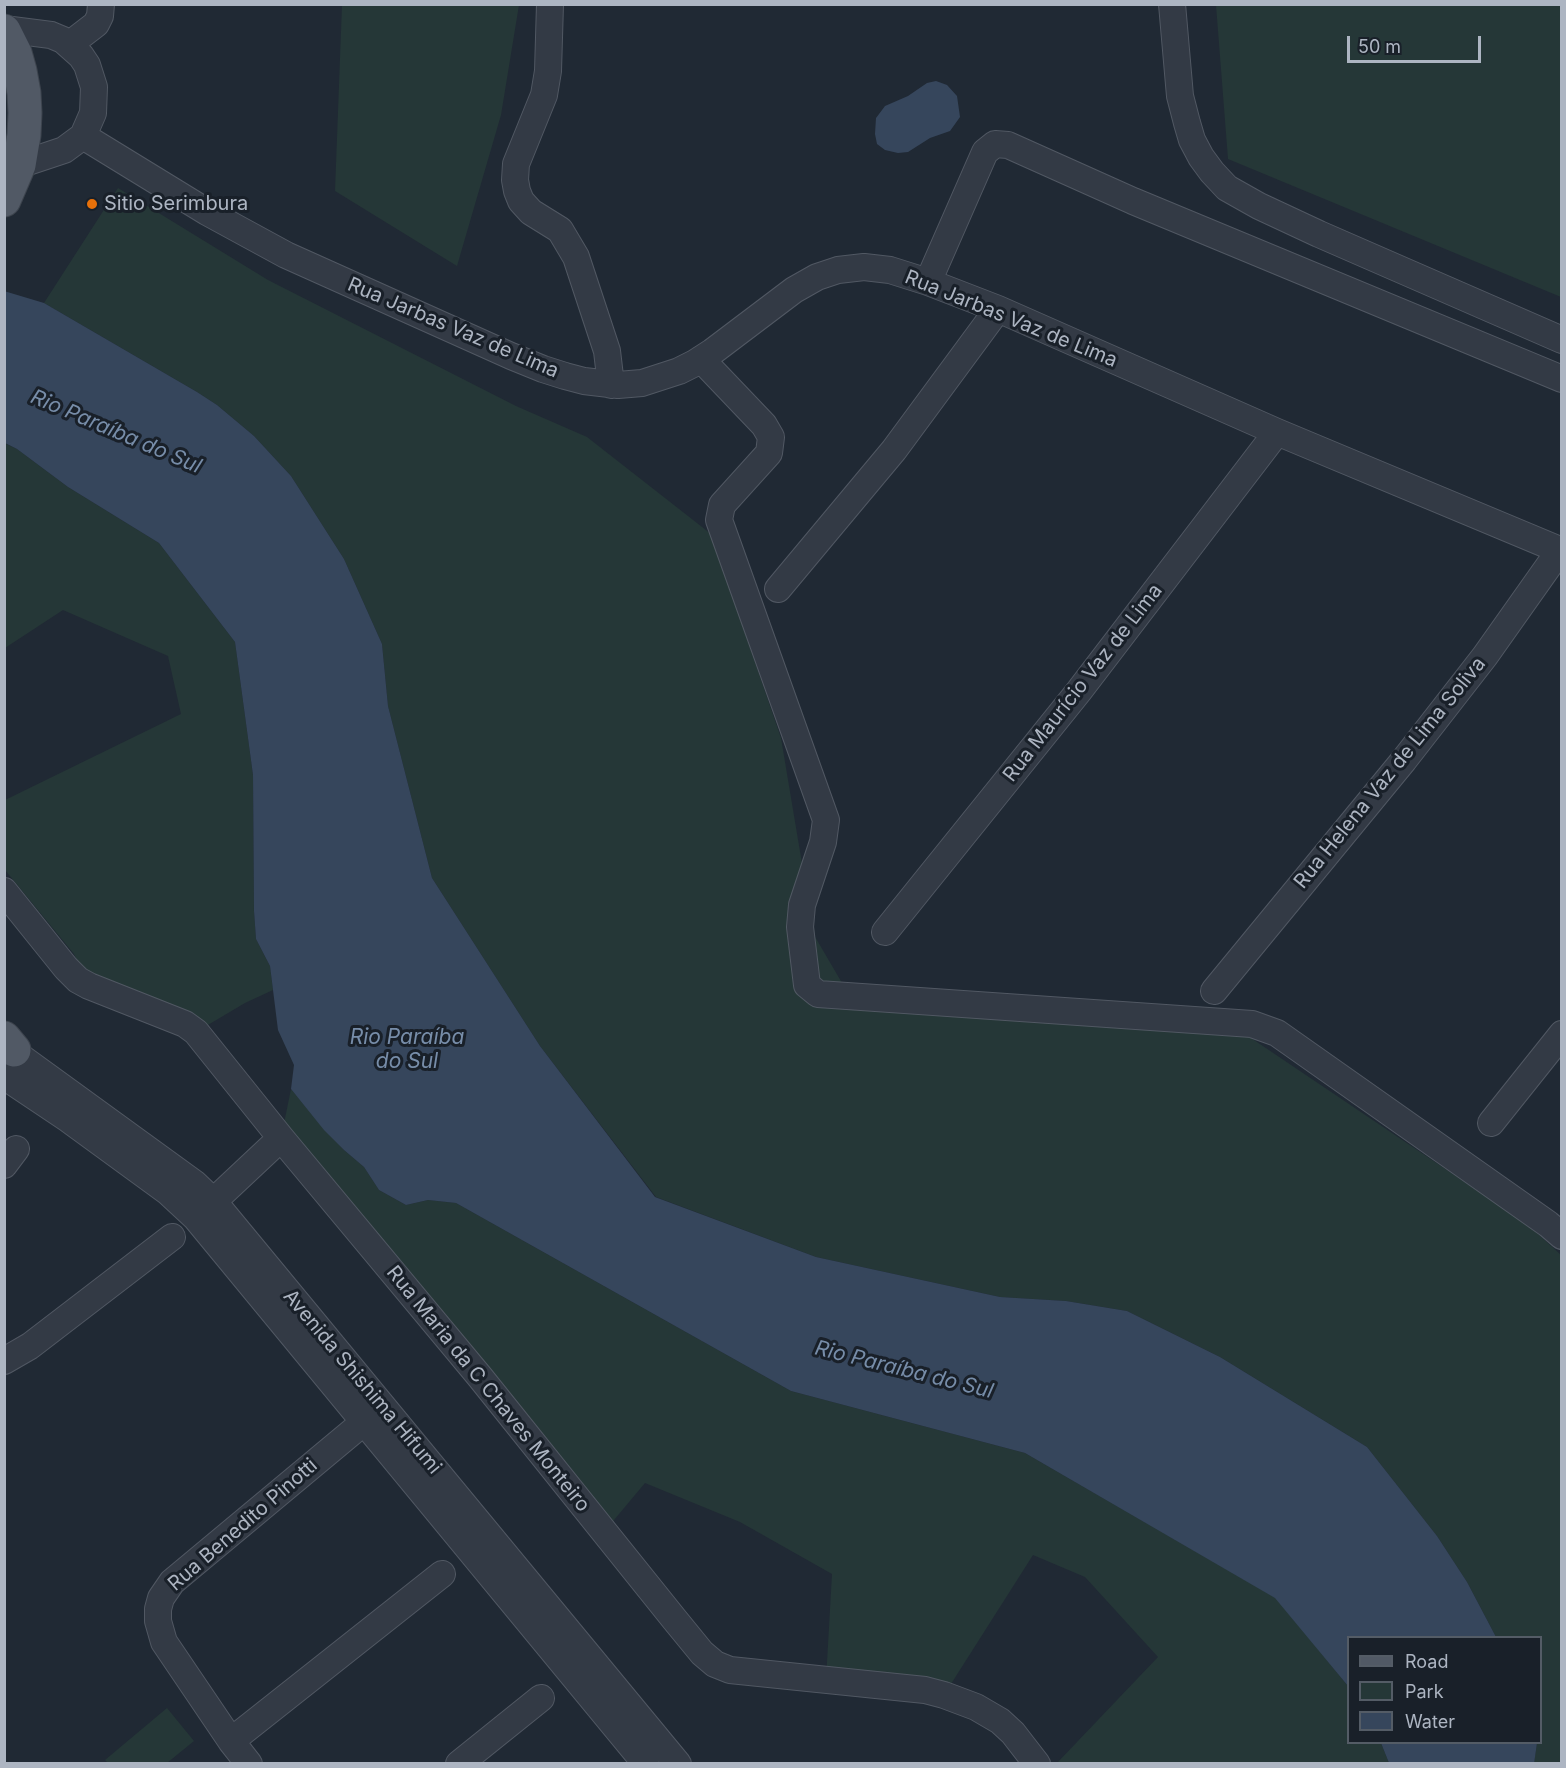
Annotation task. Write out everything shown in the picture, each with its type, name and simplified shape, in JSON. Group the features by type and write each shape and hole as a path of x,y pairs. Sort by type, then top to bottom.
{"main road":[{"path":"4,30 15,53 24,93 24,135 19,165 4,200"}],"street":[{"path":"70,45 96,24 100,16 101,4"},
{"path":"550,4 548,71 544,95 516,164 515,180 521,201 531,212 560,230 576,256 607,351 611,385"},
{"path":"1172,4 1180,96 1192,140 1201,157 1227,188 1319,234 1562,340"},
{"path":"4,30 51,35 70,45 87,65 94,87 93,112 83,136 64,150 19,165"},
{"name":"Rua Jarbas Vaz de Lima","path":"83,136 207,212 286,255 543,369 574,379 611,385 642,383 679,371 701,359 794,290 817,277 838,270 864,267 890,270 998,309 1277,432 1561,551"},
{"path":"928,282 985,152 995,144 1008,145 1133,201 1562,379"},
{"path":"778,589 894,450 998,309"},
{"path":"701,359 764,425 771,437 769,453 722,505 719,520 826,819 823,842 802,905 800,927 807,985 818,994 1252,1024 1277,1033 1562,1236"},
{"name":"Rua Maurício Vaz de Lima","path":"885,932 1079,691 1277,432"},
{"name":"Rua Helena Vaz de Lima Soliva","path":"1214,991 1404,760 1561,551"},
{"name":"Rua Maria da C Chaves Monteiro","path":"4,891 78,980 89,987 185,1024 196,1032 480,1377 702,1653 715,1664 729,1670 925,1690 944,1695 976,1707 1000,1721 1013,1733 1037,1764"},
{"path":"1491,1123 1562,1034"},
{"name":"Avenida Shishima Hifumi","path":"7,1052 194,1183 205,1210 364,1422 646,1764"},
{"path":"205,1210 281,1138"},
{"name":"Avenida Shishima Hifumi","path":"205,1210 678,1764"},
{"path":"4,1361 30,1346 172,1237"},
{"name":"Rua Benedito Pinotti","path":"249,1764 164,1642 158,1621 161,1598 172,1582 364,1422"},
{"path":"231,1741 442,1574"},
{"path":"459,1764 541,1698"}],"green space":[{"path":"342,5 519,5 501,115 457,266 335,191"},
{"path":"1216,5 1561,5 1561,297 1228,159"},
{"path":"118,188 268,280 516,406 587,437 711,534 781,738 814,935 852,1000 1248,1036 1527,1224 1561,1255 1561,1763 1534,1763 1537,1744 1542,1744 1542,1636 1495,1636 1467,1582 1437,1536 1367,1447 1220,1357 1127,1311 1066,1301 1000,1297 816,1257 656,1197 540,1046 432,878 388,706 382,644 344,559 291,476 254,436 217,405 44,303"},
{"path":"4,443 17,449 68,487 159,543 235,642 253,775 256,939 270,966 273,990 245,1003 196,1032 89,986 74,954 5,870 5,800 181,714 168,656 63,610 5,648"},
{"path":"291,1089 325,1130 364,1167 379,1190 406,1205 428,1200 456,1203 791,1391 1025,1453 1276,1598 1347,1685 1347,1744 1381,1744 1389,1763 1057,1763 1158,1657 1085,1577 1033,1555 944,1695 826,1680 832,1574 740,1522 645,1483 604,1532 281,1138"},
{"path":"167,1708 194,1741 167,1763 108,1763 105,1760"}],"water":[{"path":"936,81 947,85 957,96 960,117 950,131 930,138 908,152 898,153 885,150 877,144 876,118 885,106 908,96 927,83"},
{"name":"Rio Paraíba do Sul","path":"4,291 44,303 197,392 217,405 254,436 291,476 344,559 382,644 388,706 432,878 540,1046 655,1197 816,1257 1000,1297 1066,1301 1127,1311 1220,1357 1367,1447 1437,1536 1467,1582 1495,1636 1347,1636 1347,1685 1275,1598 1025,1453 791,1391 456,1203 428,1200 406,1205 379,1190 364,1167 324,1130 291,1089 294,1065 278,1030 270,966 256,939 253,775 235,642 159,543 68,487 17,449 5,443"},
{"path":"1382,1744 1537,1744 1534,1764 1389,1763"}],"place":[{"name":"Sitio Serimbura","path":"92,204"}]}
